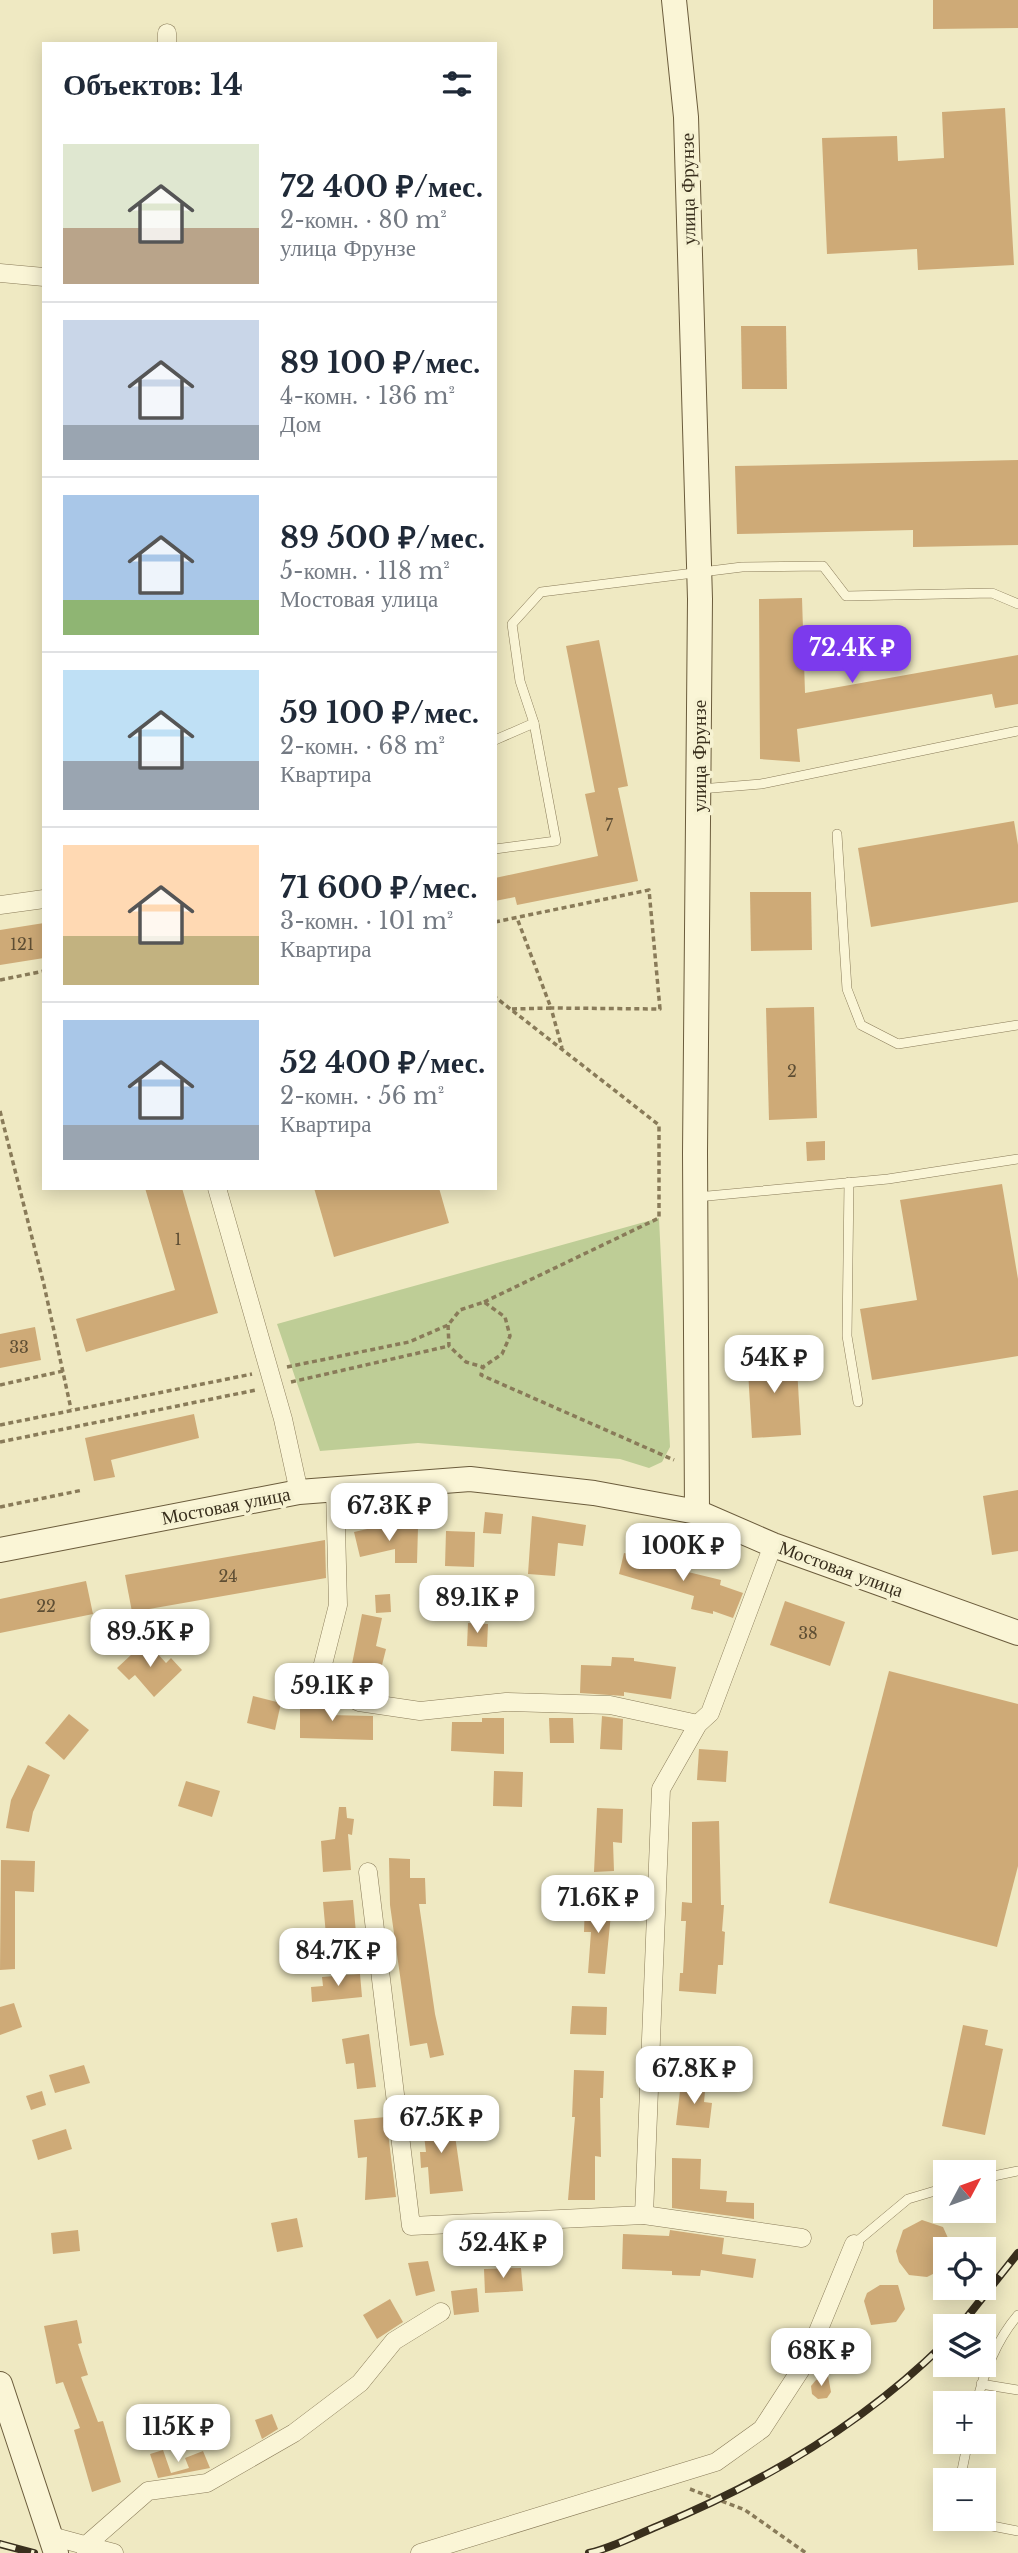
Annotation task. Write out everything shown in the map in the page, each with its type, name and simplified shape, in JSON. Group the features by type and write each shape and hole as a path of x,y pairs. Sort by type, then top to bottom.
{"street":[{"name":"улица Фрунзе","path":"674,0 686,117 698,573 697,1512"},
{"path":"0,273 42,277"},
{"path":"0,905 42,899"},
{"path":"218,1190 271,1378 299,1492"},
{"name":"Мостовая улица","path":"0,1550 299,1492 470,1479 594,1493 697,1512 773,1545 1018,1633"},
{"path":"335,1488 338,1605 321,1672 328,1688 359,1702 420,1711 506,1702 610,1705 698,1724"},
{"path":"645,2215 661,1789 698,1724 710,1713 773,1545"},
{"path":"368,1872 411,2226 645,2215 802,2238"},
{"path":"420,2553 716,2462 762,2429 805,2363 854,2244"},
{"path":"84,2547 148,2491 207,2483 295,2433 360,2383 394,2342 441,2312"},
{"path":"1,2398 53,2544 114,2553"}],"lane":[{"path":"497,849 556,841 534,723 520,681 512,624 541,592 742,567 823,566 846,596 992,593 1018,604"},
{"path":"497,739 534,723"},
{"path":"698,790 761,784 1018,731"},
{"path":"837,834 846,989 862,1025 898,1044 1018,1025"},
{"path":"696,1198 849,1182 1018,1159"},
{"path":"849,1182 846,1336 858,1402"},
{"path":"996,2176 1018,2171"},
{"path":"854,2244 908,2199 933,2192"},
{"path":"980,2391 1009,2326 1018,2315"},
{"path":"981,2384 1018,2390"},
{"path":"996,2527 1018,2531"}],"path":[{"path":"497,922 649,890 660,1010 510,1009"},
{"path":"517,918 551,1008 562,1050"},
{"path":"0,980 42,971"},
{"path":"0,1442 410,1342 448,1325 460,1310 484,1302 659,1218 659,1125 497,999"},
{"path":"0,1111 71,1409"},
{"path":"484,1302 505,1317 510,1336 502,1354 483,1367 481,1375 674,1460"},
{"path":"448,1325 449,1346 466,1362 483,1367"},
{"path":"0,1424 71,1409 271,1378 449,1346"},
{"path":"0,1385 63,1371"},
{"path":"0,1507 83,1490"},
{"path":"661,2479 745,2510 806,2553"}],"green space":[{"path":"659,1218 670,1447 662,1462 649,1468 620,1459 418,1443 320,1451 277,1324"}],"building":[{"path":"933,0 1018,0 1018,28 933,29"},
{"path":"1005,108 1014,265 918,270 917,249 827,254 822,138 897,136 898,161 944,158 942,112"},
{"path":"741,326 786,326 787,389 742,389"},
{"path":"1018,460 1018,545 913,547 913,530 737,534 735,466"},
{"path":"802,598 805,693 1018,655 1018,704 995,708 992,694 797,729 800,762 760,759 759,599"},
{"path":"599,640 628,786 618,788 638,881 517,905 515,897 497,901 497,878 598,856 585,794 595,792 566,646"},
{"path":"1014,821 1018,845 1018,902 871,927 858,848"},
{"path":"750,892 811,892 812,950 751,951"},
{"path":"42,923 42,958 0,965 0,930"},
{"path":"814,1007 817,1118 769,1120 766,1008"},
{"path":"825,1141 825,1160 807,1161 806,1142"},
{"path":"1002,1184 1018,1279 1018,1356 872,1380 860,1309 917,1300 900,1200"},
{"path":"146,1190 183,1190 218,1313 86,1352 76,1319 175,1290"},
{"path":"315,1190 440,1190 449,1223 334,1257"},
{"path":"35,1327 41,1360 0,1368 0,1334"},
{"path":"796,1352 801,1435 752,1438 747,1354"},
{"path":"194,1414 199,1438 111,1460 115,1477 94,1481 85,1438"},
{"path":"1018,1490 1018,1551 992,1555 983,1496"},
{"path":"485,1512 503,1514 501,1534 483,1533"},
{"path":"532,1516 586,1525 583,1546 558,1543 555,1576 528,1574"},
{"path":"376,1527 418,1528 417,1563 395,1563 395,1549 360,1557 354,1532"},
{"path":"446,1531 475,1532 474,1567 445,1566"},
{"path":"325,1540 326,1578 132,1612 125,1575"},
{"path":"638,1548 658,1554 655,1564 721,1580 720,1585 743,1593 733,1618 713,1611 713,1614 691,1609 694,1596 619,1574 624,1553 636,1556"},
{"path":"86,1581 93,1614 0,1633 0,1599"},
{"path":"390,1594 391,1612 376,1613 375,1595"},
{"path":"785,1601 845,1622 830,1666 770,1645"},
{"path":"362,1614 382,1618 376,1646 386,1649 378,1681 350,1674"},
{"path":"468,1623 488,1624 487,1647 467,1646"},
{"path":"146,1641 166,1663 171,1658 182,1670 154,1697 135,1675 129,1680 117,1668"},
{"path":"612,1657 634,1658 634,1661 676,1667 671,1699 624,1692 624,1696 580,1693 581,1665 611,1666"},
{"path":"889,1671 1018,1704 1018,1866 997,1947 829,1903"},
{"path":"253,1696 281,1703 275,1730 247,1723"},
{"path":"300,1699 329,1700 329,1715 373,1716 373,1740 300,1738"},
{"path":"69,1714 89,1730 64,1760 45,1743"},
{"path":"602,1716 623,1719 622,1750 600,1749"},
{"path":"482,1718 504,1718 504,1754 451,1751 452,1722 482,1722"},
{"path":"549,1718 573,1718 574,1743 550,1743"},
{"path":"699,1749 728,1751 726,1782 697,1780"},
{"path":"28,1765 50,1775 33,1812 29,1832 6,1828 11,1800"},
{"path":"494,1771 523,1772 522,1807 493,1806"},
{"path":"186,1781 220,1791 212,1817 178,1806"},
{"path":"339,1807 346,1807 347,1818 354,1819 352,1835 348,1834 351,1870 323,1872 321,1841 335,1839"},
{"path":"597,1808 623,1809 622,1843 613,1842 614,1871 594,1872"},
{"path":"719,1821 721,1905 724,1905 722,1931 725,1932 723,1965 718,1965 716,1994 679,1991 680,1973 683,1973 686,1921 681,1921 682,1902 692,1903 692,1822"},
{"path":"389,1858 410,1859 410,1878 425,1878 426,1904 419,1904 435,2014 444,2055 430,2058 427,2043 410,2046 390,1905"},
{"path":"1,1860 35,1861 34,1892 15,1891 15,1969 0,1970"},
{"path":"353,1900 356,1933 326,1935 323,1902"},
{"path":"585,1903 612,1904 605,1974 588,1973 591,1932 584,1932"},
{"path":"360,1974 362,1997 312,2002 311,1987 323,1986 322,1977"},
{"path":"14,2003 22,2027 0,2035 0,2007"},
{"path":"572,2006 607,2007 606,2035 570,2034"},
{"path":"963,2025 988,2030 985,2045 1003,2049 985,2135 942,2126"},
{"path":"369,2034 376,2087 357,2089 354,2063 346,2064 342,2039"},
{"path":"84,2065 90,2083 55,2093 49,2075"},
{"path":"574,2070 604,2071 603,2098 600,2098 601,2157 595,2156 595,2200 568,2200 575,2117 572,2117"},
{"path":"687,2079 706,2081 704,2102 712,2103 709,2128 676,2125 680,2091 685,2092"},
{"path":"42,2091 46,2105 31,2110 26,2096"},
{"path":"452,2115 463,2191 430,2194 428,2167 421,2168 420,2152 426,2152 422,2119"},
{"path":"386,2117 396,2197 365,2200 367,2157 358,2158 354,2120"},
{"path":"66,2129 72,2149 38,2160 32,2140"},
{"path":"672,2158 701,2159 700,2189 727,2191 726,2202 754,2203 754,2219 672,2208"},
{"path":"297,2218 303,2247 277,2252 271,2223"},
{"path":"922,2220 943,2227 948,2237 933,2237 933,2274 927,2277 909,2275 899,2262 896,2251 903,2230"},
{"path":"78,2230 80,2251 53,2254 51,2233"},
{"path":"670,2230 724,2238 722,2254 756,2259 753,2278 701,2270 700,2276 672,2275 672,2271 622,2269 623,2234 669,2236"},
{"path":"428,2261 435,2291 416,2296 408,2263"},
{"path":"521,2268 523,2291 485,2293 484,2269"},
{"path":"880,2285 898,2285 905,2309 896,2322 871,2325 864,2301 867,2293"},
{"path":"477,2288 479,2312 454,2315 451,2291"},
{"path":"390,2299 403,2322 377,2339 363,2315"},
{"path":"77,2320 82,2343 78,2344 88,2375 81,2377 98,2422 103,2421 121,2482 92,2492 74,2430 80,2428 63,2382 56,2384 44,2326"},
{"path":"848,2332 865,2333 870,2350 866,2364 852,2372 835,2370 830,2354 834,2339"},
{"path":"828,2376 831,2392 827,2398 818,2399 812,2394 811,2386 816,2380"},
{"path":"272,2414 278,2429 262,2439 255,2420"},
{"path":"163,2450 171,2473 189,2468 185,2458 203,2451 210,2468 158,2478 150,2454"}],"railway":[{"path":"970,2314 1018,2253"},
{"path":"589,2553 615,2545 698,2509 774,2470 881,2400 933,2354"},
{"path":"0,2544 34,2553"}]}
